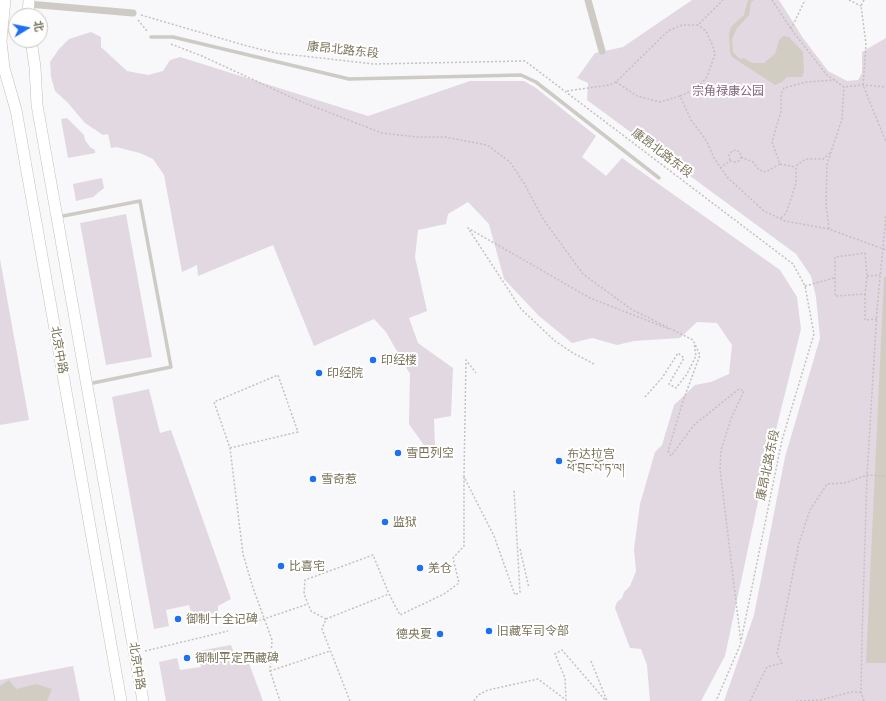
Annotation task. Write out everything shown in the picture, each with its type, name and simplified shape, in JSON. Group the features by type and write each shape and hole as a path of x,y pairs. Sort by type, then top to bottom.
{"main road":[{"name":"北京中路","path":"5,0 1,41 2,70 16,110 121,701"},
{"name":"北京中路","path":"32,48 35,66 37,105 143,701"}],"street":[{"path":"588,0 602,51"},
{"path":"32,2 133,13"}],"lane":[{"path":"151,37 173,37 349,78 521,75 536,82 659,178"},
{"path":"57,217 140,201 171,367 87,385"}],"path":[{"path":"698,25 722,0"},
{"path":"772,0 791,29 826,74 844,87 863,85 886,87"},
{"path":"791,29 805,0"},
{"path":"849,0 861,6"},
{"path":"864,0 861,6 866,44 863,85 886,142"},
{"path":"133,13 151,37 202,56 297,100 382,133 417,137 445,137 487,145 510,162 524,183 543,219 583,274 631,309 693,340 700,355 682,401 668,451 671,456 694,425 739,389 744,391 732,416 721,450 720,469 741,643"},
{"name":"康昂北路东段","path":"133,13 247,46 276,52 374,64 525,61 567,91 793,264 805,286 814,334 782,440 741,643 716,701"},
{"path":"567,91 609,85 616,82 668,31 682,25 698,25 706,31 715,54 707,77 696,89 660,102 637,96 616,82"},
{"path":"780,164 772,142 782,111 781,94 784,88 806,82 835,80"},
{"path":"829,229 826,182 830,153 842,119 844,87"},
{"path":"680,96 691,120 706,140 720,168 727,177 764,211 781,219 829,229 885,250"},
{"path":"730,161 729,155 732,151 736,150 741,157 753,162 759,170 766,172 780,164 796,167 806,159 824,159 830,153"},
{"path":"720,168 730,161 735,162 741,157"},
{"path":"781,219 786,213 796,183 796,167"},
{"path":"864,701 861,692 867,475 880,275 885,250 886,216"},
{"path":"594,364 555,341 526,314 505,286 468,228 590,298 676,331"},
{"path":"865,294 835,296 835,257 865,253 867,276 865,320 877,319"},
{"path":"867,276 880,275"},
{"path":"805,286 834,278"},
{"path":"645,397 662,378 678,353 684,358 669,384 676,388 687,374 696,356 693,340"},
{"path":"326,619 311,611 304,594 306,580 373,555 389,594 400,615 444,594 459,583 453,558 464,546 466,360 476,373"},
{"path":"230,448 298,432 278,376 214,402 230,448 243,554 253,588 272,640 270,671 280,701"},
{"path":"750,701 768,667 782,663 777,654 799,543 810,510 827,484 845,483 867,475 886,476"},
{"path":"464,476 494,536 515,595 520,592 519,546 514,490"},
{"path":"519,546 529,588"},
{"path":"350,701 322,629 326,619 389,594"},
{"path":"255,622 308,604"},
{"path":"135,651 149,651 228,631"},
{"path":"474,701 478,695 488,690 538,679 566,700 565,678 555,654 562,650 607,701"},
{"path":"270,671 330,651"},
{"path":"591,661 607,701"},
{"path":"796,701 821,700 851,692 861,692"}],"green space":[{"name":"宗角禄康公园","path":"692,0 779,0 803,38 828,71 847,81 858,80 862,73 862,52 886,38 886,701 724,701 754,615 785,457 820,338 816,297 811,276 796,254 587,100 588,83 577,78 595,53 623,47"},
{"path":"91,32 101,37 101,47 127,71 148,75 163,71 170,60 180,57 368,116 470,81 524,81 536,88 596,136 582,157 606,176 622,158 780,270 797,297 801,329 758,502 725,656 701,701 650,701 647,665 641,649 630,648 615,608 617,602 622,598 624,592 630,586 636,571 634,549 640,504 655,452 662,445 674,405 695,385 711,382 729,374 732,345 717,323 697,322 680,338 634,341 617,345 592,338 572,343 539,316 504,279 489,224 468,202 448,214 446,224 418,230 415,257 427,311 409,318 418,343 453,368 451,416 434,419 435,447 428,451 409,424 410,374 386,332 374,319 314,346 273,245 198,276 197,265 182,272 164,175 153,159 140,153 116,147 111,148 108,134 103,135 85,123 67,102 55,91 51,77 50,62 59,49 69,39"},
{"path":"67,118 84,135 85,140 90,147 95,150 95,153 68,158 61,119"},
{"path":"102,178 104,188 93,197 76,201 73,184"},
{"path":"126,214 152,357 106,365 80,223"},
{"path":"0,259 29,420 0,425"},
{"path":"149,389 160,433 171,430 231,599 218,606 218,612 193,618 189,605 166,610 169,626 154,629 112,397"},
{"path":"231,645 237,661 247,658 263,701 166,701 159,662 177,658 180,670 201,667 198,651"},
{"path":"73,666 80,701 0,701 0,680"}],"shaded area":[{"path":"748,0 754,0 751,2 749,15 737,28 732,39 733,52 740,59 744,58 752,63 764,63 775,54 779,40 783,36 789,37 803,52 804,72 802,77 787,77 782,82 775,85 732,57 730,52 729,34 731,27 744,15"},
{"path":"884,277 886,277 886,663 866,663"},
{"path":"9,680 16,689 36,684 52,689 47,701 0,701 0,686"}],"place":[{"name":"印经楼","path":"373,360"},
{"name":"印经院","path":"319,373"},
{"name":"雪巴列空","path":"398,453"},
{"name":"布达拉宫 ཕོ་བྲང་པོ་ཏ་ལ།","path":"559,461"},
{"name":"雪奇惹","path":"313,479"},
{"name":"监狱","path":"385,522"},
{"name":"比喜宅","path":"281,566"},
{"name":"羌仓","path":"420,568"},
{"name":"御制十全记碑","path":"178,619"},
{"name":"旧藏军司令部","path":"489,631"},
{"name":"德央夏","path":"440,634"},
{"name":"御制平定西藏碑","path":"187,658"}]}
